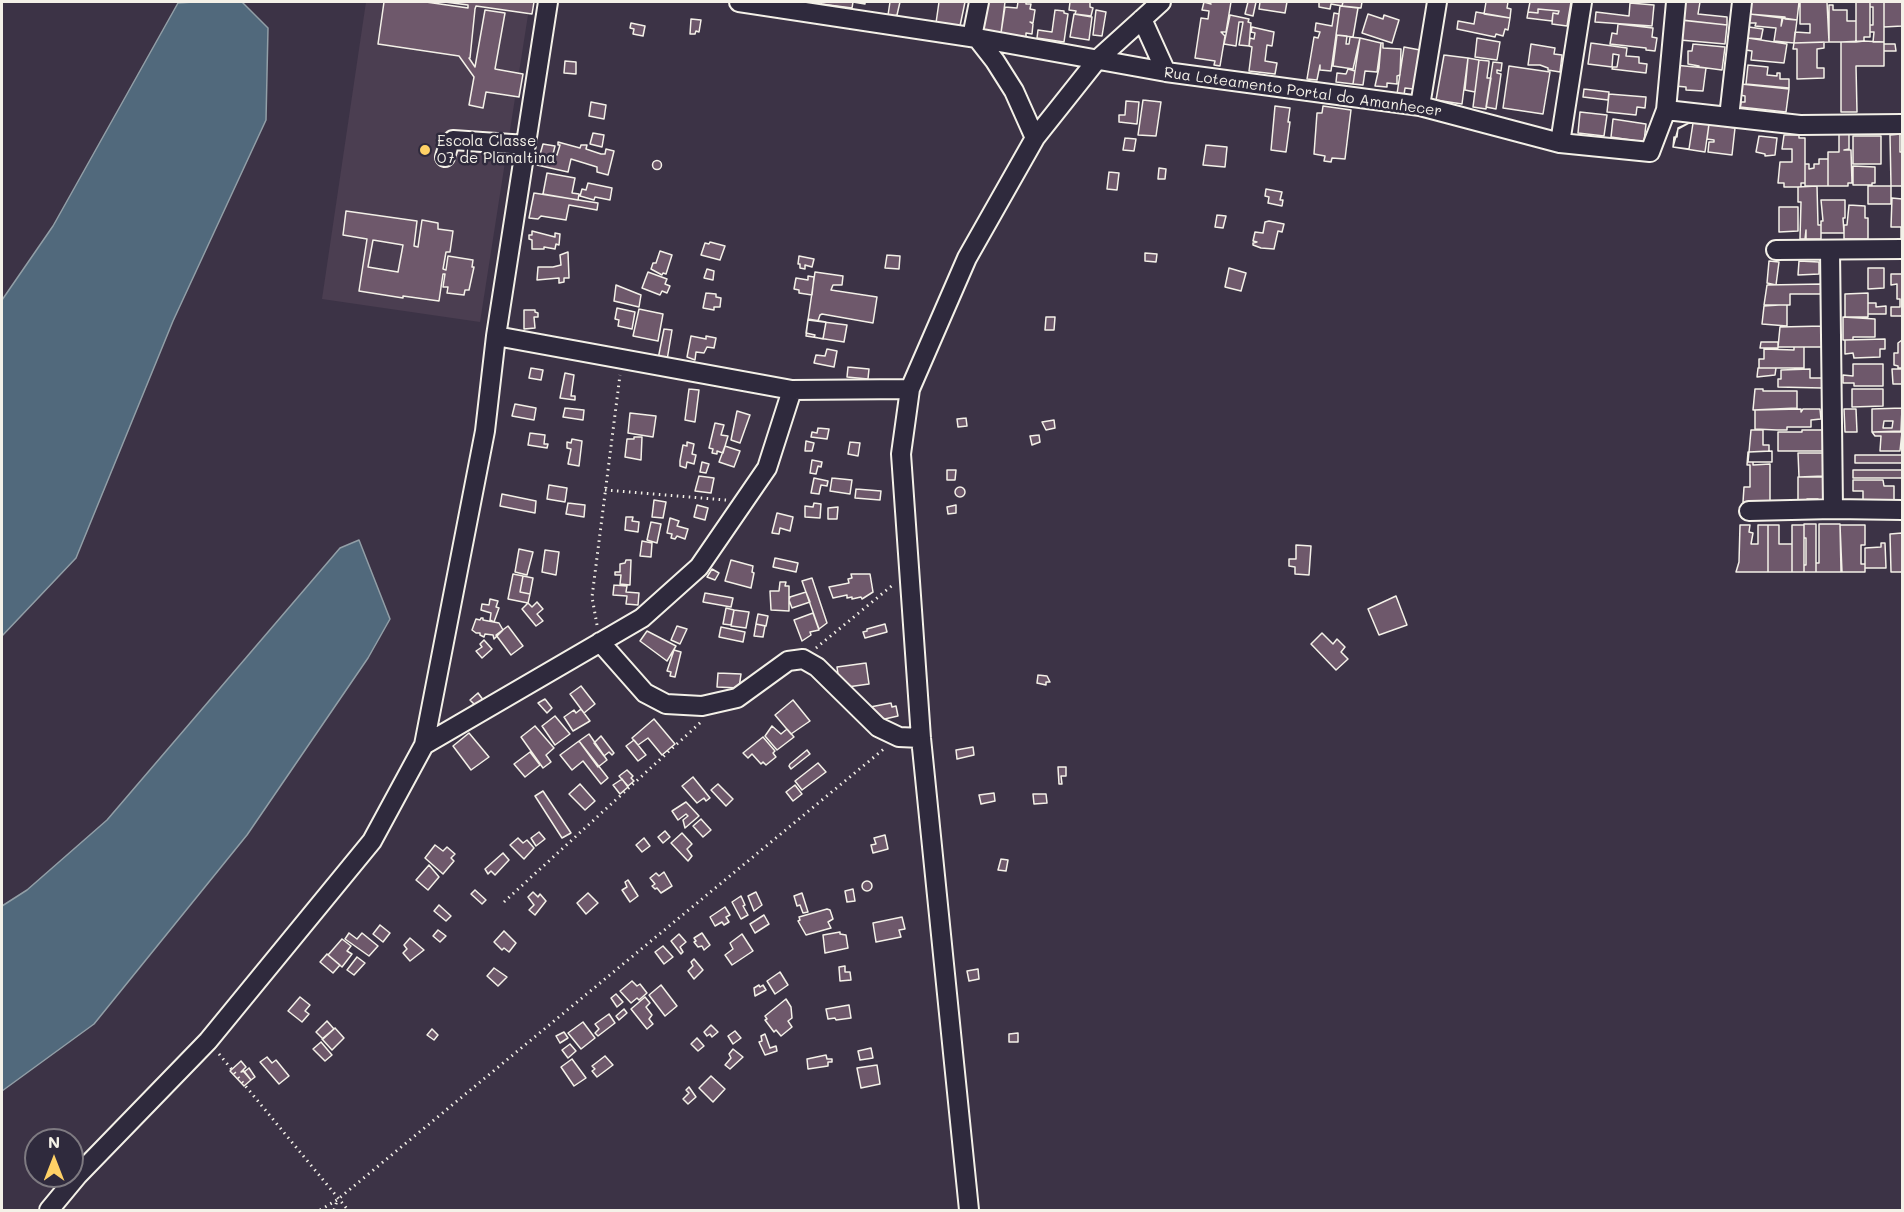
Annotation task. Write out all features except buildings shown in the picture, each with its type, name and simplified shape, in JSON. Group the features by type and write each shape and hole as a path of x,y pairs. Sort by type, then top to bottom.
{"street":[{"path":"49,1210 78,1174 208,1041 372,842 424,745 485,431 496,336 548,2"},
{"name":"Rua Loteamento Portal do Amanhecer","path":"738,2 806,7 1166,72 1420,106 1560,143 1650,152 1666,110"},
{"path":"979,2 975,38 995,61 1014,92 1035,138"},
{"path":"969,1210 921,738 909,572 901,454 910,389 967,258 1035,138 1097,60 1161,2"},
{"path":"1420,106 1437,2"},
{"path":"1560,143 1582,2"},
{"path":"1676,2 1666,110 1800,125 1902,124"},
{"path":"1729,117 1742,2"},
{"path":"1142,19 1166,72"},
{"path":"445,158 449,144 453,140 526,145"},
{"path":"1776,250 1902,249"},
{"path":"1830,250 1833,509"},
{"path":"496,336 792,390 910,389"},
{"path":"424,745 642,618 699,567 767,468 792,390"},
{"path":"1749,511 1902,510"},
{"path":"600,642 645,693 666,704 702,706 737,698 788,661 803,659 817,667 878,726 899,737 921,738"}],"path":[{"path":"600,642 592,597 622,359"},
{"path":"605,490 744,502"},
{"path":"803,659 909,572"},
{"path":"504,902 725,701"},
{"path":"320,1210 337,1200 899,737"},
{"path":"208,1041 337,1200 348,1210"},
{"path":"334,1210 337,1200"}],"shaded area":[{"name":"Escola Classe 07 de Planaltina","path":"366,2 530,2 480,322 322,299"}],"water":[{"path":"242,2 268,28 266,120 173,321 76,558 2,636 2,300 53,226 178,3"},
{"path":"359,540 390,619 368,658 247,835 94,1024 2,1091 2,906 27,890 107,820 340,548"}],"place":[{"name":"Escola Classe 07 de Planaltina","path":"425,150"}]}
